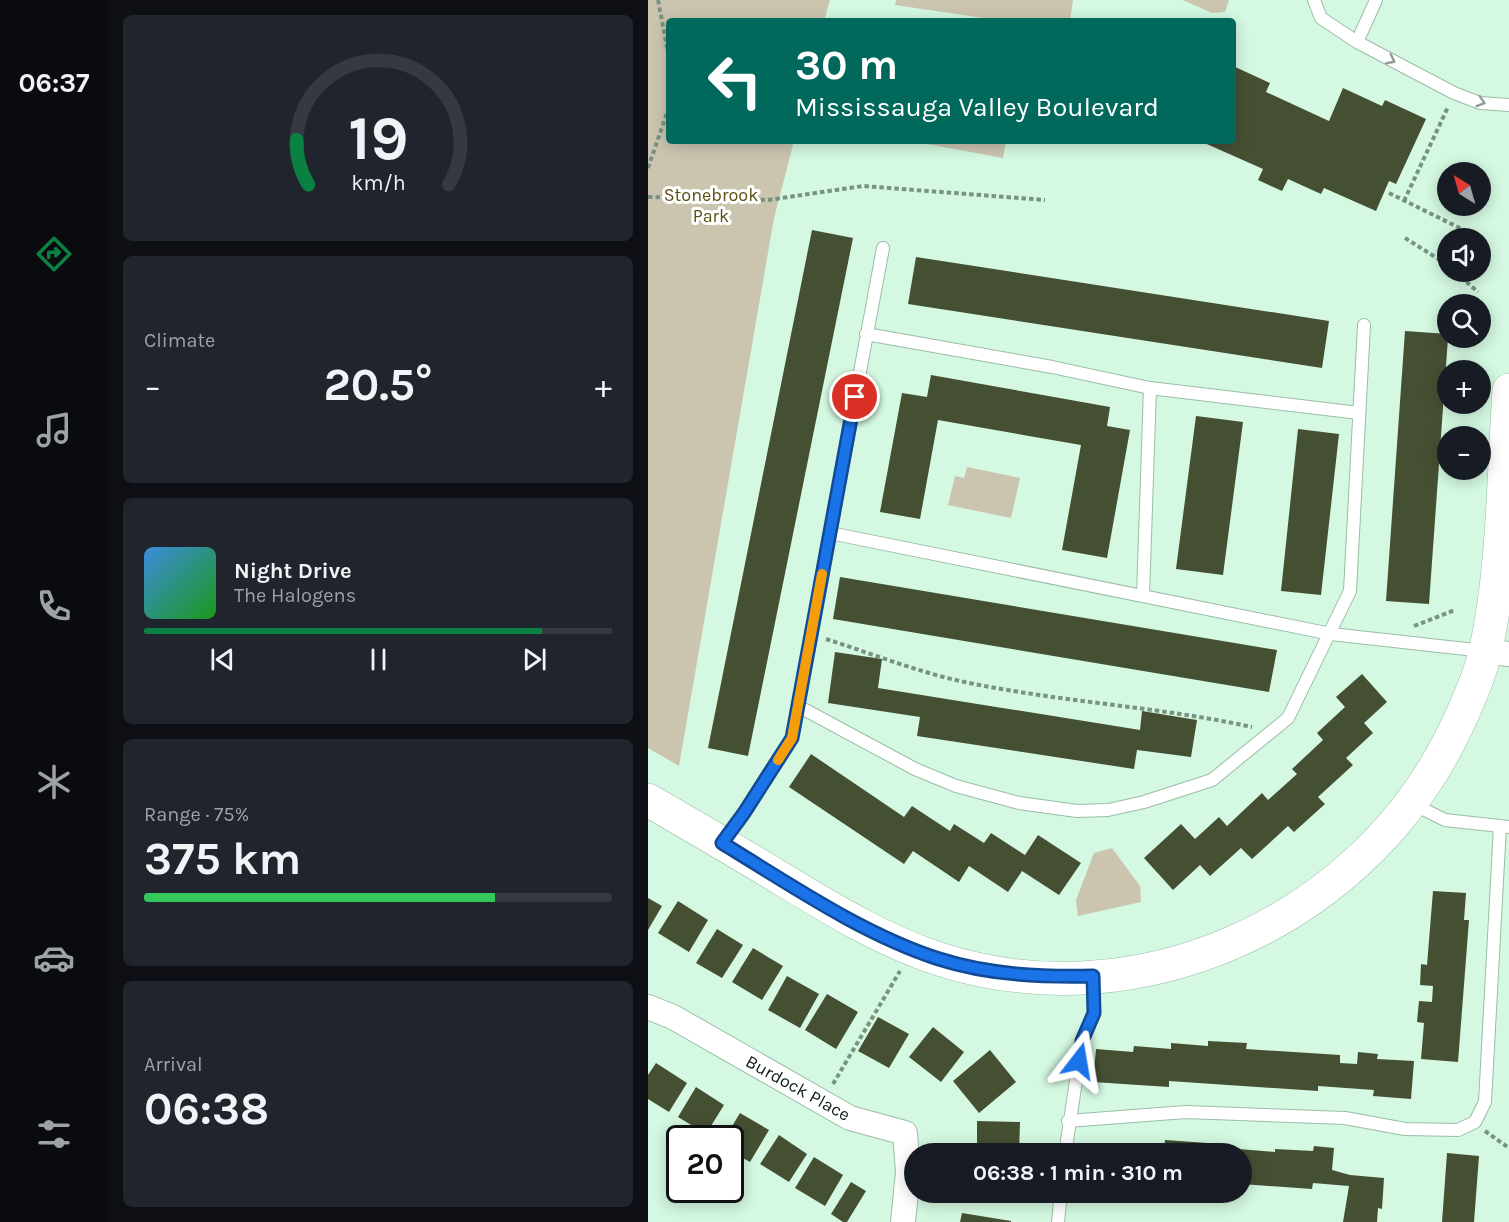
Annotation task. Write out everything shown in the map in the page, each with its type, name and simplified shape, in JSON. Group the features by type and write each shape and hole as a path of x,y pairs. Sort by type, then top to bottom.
{"street":[{"path":"648,800 819,902 900,944 940,959 985,970 1044,977 1093,976 1150,970 1206,955 1273,924 1351,870 1412,803 1434,771 1497,652 1497,566 1509,390"},
{"name":"Burdock Place","path":"648,1007 673,1017 850,1118 905,1132 908,1172 903,1222"}],"lane":[{"path":"1314,0 1322,18 1357,42 1454,93 1480,103 1509,105"},
{"path":"1357,42 1376,0"},
{"path":"722,843 750,805 792,738 883,248"},
{"path":"798,706 915,769 956,786 1019,803 1077,811 1108,810 1144,802 1212,780 1288,718 1350,591 1364,325"},
{"path":"866,334 1052,367 1150,388 1359,412"},
{"path":"1143,596 1150,388"},
{"path":"830,533 1331,634 1497,652"},
{"path":"1068,1121 1186,1112 1345,1118 1405,1129 1458,1130 1475,1122 1485,1102 1504,827 1445,820 1412,803"},
{"path":"1066,1143 1082,1041 1094,1013 1093,976"},
{"path":"1058,1222 1060,1203"}],"path":[{"path":"658,0 666,42"},
{"path":"1404,201 1454,93"},
{"path":"648,168 666,116"},
{"path":"648,198 768,200 863,186 1045,200"},
{"path":"1389,193 1459,228"},
{"path":"1406,238 1437,258"},
{"path":"1466,282 1478,292"},
{"path":"1398,641 1411,627 1455,610"},
{"path":"811,634 960,681 1139,710 1206,717 1273,731"},
{"path":"830,1089 904,963"},
{"path":"1475,1122 1509,1148"}],"green space":[{"name":"Stonebrook Park","path":"648,0 830,0 825,18 666,18 666,144 793,144 774,218 679,766 648,748"},
{"path":"896,0 1073,0 1070,18 984,18 895,5"},
{"path":"1183,0 1229,0 1225,12 1212,13"},
{"path":"927,144 1005,144 1003,158"},
{"path":"967,467 1020,478 1011,518 948,505 955,476 964,478"},
{"path":"1112,848 1140,886 1141,902 1078,916 1076,900 1094,853"}],"building":[{"path":"1236,67 1270,83 1266,92 1329,121 1343,88 1382,106 1385,100 1426,119 1396,184 1389,181 1376,211 1324,188 1321,194 1288,179 1282,191 1258,180 1263,169 1207,144 1236,144"},
{"path":"812,230 853,238 748,756 708,748"},
{"path":"916,257 1329,321 1322,368 908,304"},
{"path":"1405,331 1437,333 1437,348 1447,348 1446,360 1437,360 1437,414 1442,414 1442,426 1437,426 1438,480 1429,604 1386,601"},
{"path":"931,375 1110,407 1107,426 1130,430 1107,558 1062,550 1081,445 938,420 920,519 880,512 902,393 927,397"},
{"path":"1196,416 1243,422 1223,575 1176,569"},
{"path":"1298,429 1339,434 1321,595 1281,591"},
{"path":"840,577 1277,650 1269,692 833,619"},
{"path":"835,652 882,659 878,688 1140,730 1142,711 1197,720 1191,757 1137,750 1134,769 917,736 920,717 828,703"},
{"path":"1362,674 1387,702 1364,723 1373,733 1346,758 1353,765 1318,797 1325,804 1294,832 1288,826 1252,859 1241,848 1210,876 1200,865 1173,890 1144,858 1181,824 1195,839 1219,817 1227,826 1262,793 1268,800 1297,774 1292,769 1323,740 1317,733 1345,707 1336,697"},
{"path":"811,754 904,817 912,806 950,831 954,824 984,843 991,833 1025,855 1038,835 1081,863 1059,895 1022,871 1008,892 969,866 959,882 913,851 904,864 789,787"},
{"path":"1433,891 1466,893 1464,920 1469,920 1458,1062 1421,1059 1424,1023 1417,1022 1419,1001 1432,1002 1433,986 1420,985 1421,964 1427,965"},
{"path":"648,898 662,906 648,930"},
{"path":"678,901 708,920 689,952 658,933"},
{"path":"717,929 743,945 722,978 696,963"},
{"path":"753,948 783,966 762,1000 732,982"},
{"path":"787,976 819,994 800,1028 768,1010"},
{"path":"827,994 858,1012 836,1049 805,1030"},
{"path":"878,1017 909,1034 889,1068 858,1051"},
{"path":"933,1027 964,1052 941,1082 909,1057"},
{"path":"1208,1041 1247,1043 1246,1049 1340,1055 1340,1063 1357,1064 1358,1052 1378,1054 1377,1059 1414,1061 1411,1099 1373,1096 1374,1090 1318,1086 1318,1091 1169,1081 1169,1087 1093,1082 1096,1049 1133,1052 1134,1046 1171,1049 1171,1043 1208,1046"},
{"path":"990,1050 1016,1082 979,1113 953,1081"},
{"path":"656,1063 687,1083 669,1112 648,1099 648,1075"},
{"path":"696,1087 724,1105 712,1125 691,1125 678,1117"},
{"path":"740,1113 769,1130 750,1162 744,1159 744,1125 733,1125"},
{"path":"977,1121 1020,1122 1019,1143 977,1143"},
{"path":"779,1135 807,1154 789,1182 760,1164"},
{"path":"1165,1140 1208,1143 1165,1143"},
{"path":"1314,1146 1334,1148 1332,1170 1350,1175 1384,1178 1382,1209 1378,1208 1377,1222 1343,1222 1349,1186 1313,1183 1312,1189 1252,1185 1252,1150 1313,1151"},
{"path":"1447,1153 1479,1156 1474,1222 1442,1222"},
{"path":"814,1157 843,1175 825,1206 795,1188"},
{"path":"851,1182 866,1191 847,1222 843,1222 831,1214"},
{"path":"962,1213 1011,1221 1011,1222 960,1222"}],"slow traffic":[{"path":"778,760 792,738 822,574"}],"route":[{"path":"855,397 792,738 722,843 819,902 900,944 940,959 985,970 1044,977 1093,976 1094,1013 1082,1041 1079,1061"}]}
